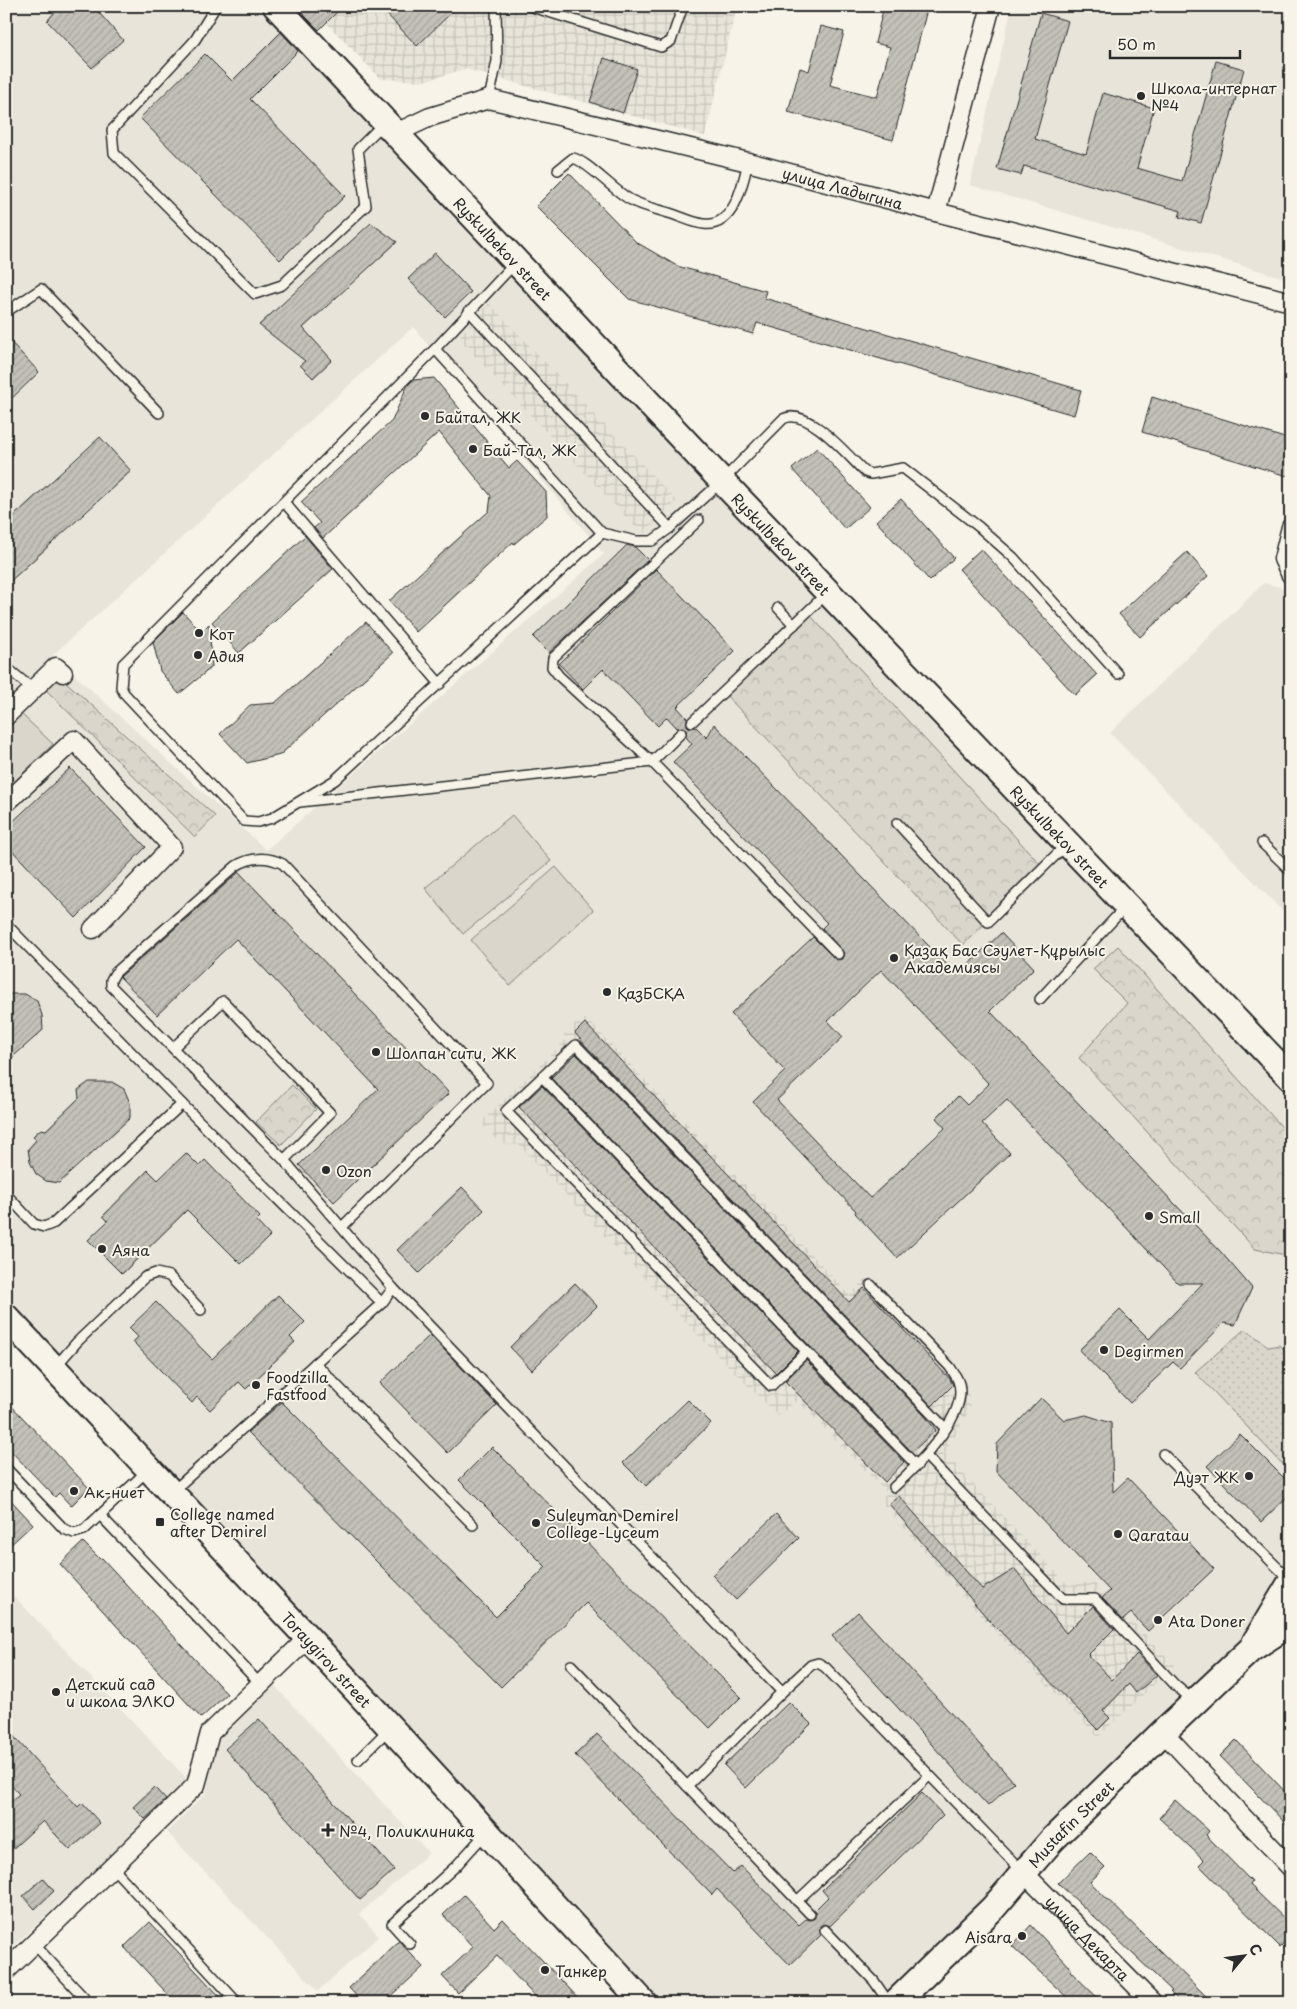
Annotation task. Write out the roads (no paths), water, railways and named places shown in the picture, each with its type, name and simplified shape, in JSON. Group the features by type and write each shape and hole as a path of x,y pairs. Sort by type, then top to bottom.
{"street":[{"name":"Ryskulbekov street","path":"276,6 828,592 1291,1078"},
{"path":"936,212 991,6"},
{"path":"391,127 489,99"},
{"name":"улица Ладыгина","path":"489,99 748,162 1291,302"},
{"path":"1291,527 1282,559 1291,575"},
{"path":"6,716 35,691 56,666 63,673"},
{"path":"6,803 74,740 172,847 93,930"},
{"name":"Toraygirov street","path":"6,1316 308,1638 644,2003"},
{"name":"Mustafin Street","path":"1251,1649 1291,1582"},
{"name":"Mustafin Street","path":"894,2003 993,1908 1053,1839 1163,1732 1251,1649 1287,1618"},
{"path":"6,1971 35,1945 196,1785 210,1733 308,1638"},
{"path":"1163,1732 1291,1868"},
{"name":"улица Декарта","path":"1024,1873 1153,2003"}],"lane":[{"path":"216,6 195,40 112,130 114,153 254,294 282,285 366,206 358,149 391,127"},
{"path":"489,99 497,61 496,6"},
{"path":"529,6 661,47 671,41 683,6"},
{"path":"558,170 573,158 581,160 596,175 632,200 704,224 718,223 725,219 742,186 748,162"},
{"path":"516,262 435,349 123,664 121,687 136,707 244,821 258,822 272,818 335,780 602,533"},
{"path":"6,302 12,308 41,289 159,414"},
{"path":"469,312 670,528"},
{"path":"435,349 602,533 636,541 652,541 670,528 722,480 783,419 790,416 801,416 817,426 865,472 871,474 903,468 979,527 1013,557 1118,674"},
{"path":"284,502 440,684"},
{"path":"699,520 553,658 552,667 558,676 652,762 838,954"},
{"path":"692,722 828,592"},
{"path":"778,608 794,625"},
{"path":"6,667 35,691"},
{"path":"296,803 652,762 681,733"},
{"path":"897,823 988,922 1067,844"},
{"path":"1262,843 1291,871"},
{"path":"342,1227 487,1083 283,864 276,860 255,858 244,860 112,978 113,988 174,1047 284,1160 394,1288 782,1692"},
{"path":"1040,999 1126,906"},
{"path":"6,924 182,1104 382,1303"},
{"path":"174,1047 223,1001 330,1114 284,1160"},
{"path":"805,1353 771,1386 506,1111 576,1045 945,1428"},
{"path":"542,1077 805,1353 916,1466"},
{"path":"6,1194 34,1224 44,1227 54,1223 182,1104"},
{"path":"54,1368 77,1342 145,1277 156,1273 169,1276 201,1310"},
{"path":"871,1285 950,1366 959,1381 960,1393 956,1410 945,1428 926,1456 894,1487"},
{"path":"172,1492 382,1303 394,1288"},
{"path":"315,1363 473,1525"},
{"path":"1163,1454 1291,1582"},
{"path":"926,1456 1063,1599 1095,1599 1176,1686 1195,1702"},
{"path":"6,1468 64,1529 74,1533 84,1530 149,1469"},
{"path":"100,1515 261,1685"},
{"path":"687,1786 782,1692 811,1665 818,1663 826,1667 1024,1873"},
{"path":"571,1665 810,1914"},
{"path":"358,1760 390,1727"},
{"path":"797,1901 929,1776"},
{"path":"410,1944 392,1924 456,1866 487,1832"},
{"path":"113,1868 238,2003"},
{"path":"825,1930 874,1981 889,2003"},
{"path":"35,1945 89,2003"}],"place":[{"name":"Школа-интернат №4","path":"1141,96"},
{"name":"Байтал, ЖК","path":"425,416"},
{"name":"Бай-Тал, ЖК","path":"473,449"},
{"name":"Кот","path":"199,633"},
{"name":"Адия","path":"198,655"},
{"name":"Қазақ Бас Сәулет-Құрылыс Академиясы","path":"894,958"},
{"name":"ҚазБСҚА","path":"607,992"},
{"name":"Шолпан сити, ЖК","path":"376,1052"},
{"name":"Ozon","path":"326,1170"},
{"name":"Small","path":"1149,1216"},
{"name":"Аяна","path":"102,1249"},
{"name":"Degirmen","path":"1104,1350"},
{"name":"Foodzilla Fastfood","path":"256,1385"},
{"name":"Дуэт ЖК","path":"1249,1476"},
{"name":"Ак-ниет","path":"74,1491"},
{"name":"College named after Demirel","path":"160,1522"},
{"name":"Suleyman Demirel College-Lyceum","path":"536,1523"},
{"name":"Qaratau","path":"1118,1534"},
{"name":"Ata Doner","path":"1158,1620"},
{"name":"Детский сад и школа ЭЛКО","path":"56,1692"},
{"name":"№4, Поликлиника","path":"328,1830"},
{"name":"Aisara","path":"1022,1936"},
{"name":"Танкер","path":"545,1970"}]}
